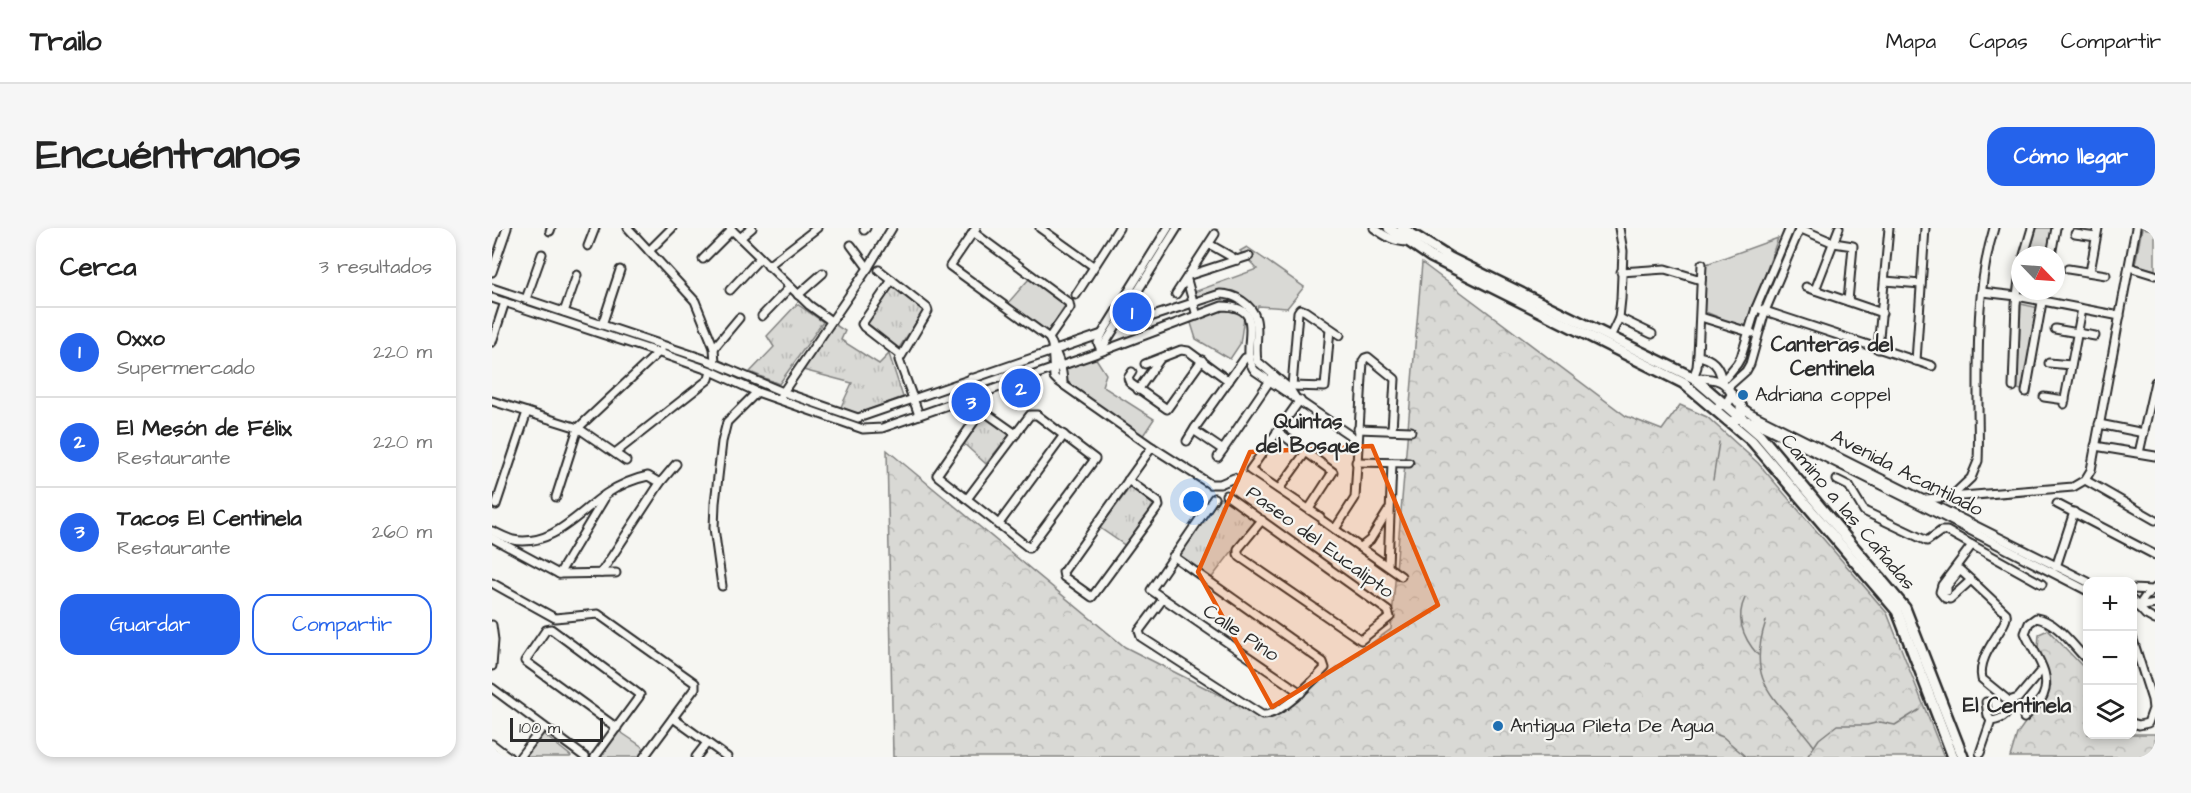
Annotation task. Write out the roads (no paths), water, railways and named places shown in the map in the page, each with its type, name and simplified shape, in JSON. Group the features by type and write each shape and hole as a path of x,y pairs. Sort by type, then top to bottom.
{"main road":[{"name":"Camino a las Cañadas","path":"1389,228 1431,257 1691,387 1754,443 1905,608 1963,757"},
{"name":"Camino a las Cañadas","path":"1402,228 1450,258 1694,378 1762,436 1802,493 1897,611 1953,757"},
{"path":"1712,407 1728,402 1727,388"},
{"path":"1741,406 1742,419"}],"street":[{"path":"492,272 507,228"},
{"path":"588,246 595,228"},
{"path":"628,228 695,301 714,348 715,363"},
{"path":"649,251 672,228"},
{"path":"740,238 752,228"},
{"path":"768,266 817,228"},
{"path":"779,399 868,268 892,228"},
{"path":"1040,228 1093,266"},
{"path":"1101,350 1098,343 1102,334 1168,228"},
{"path":"1101,350 1177,228"},
{"path":"1374,228 1399,242 1409,242"},
{"path":"1610,336 1619,318 1623,251 1619,228"},
{"path":"1727,388 1756,308 1790,228"},
{"path":"1727,388 1746,371 1750,364 1765,311 1799,228 1834,243 1853,246 1848,301"},
{"path":"1815,290 1839,228"},
{"path":"1878,349 1889,228"},
{"path":"1916,361 1925,228"},
{"path":"1950,498 1971,478 1978,461 1978,338 1982,292 1994,228"},
{"path":"2027,246 2032,228"},
{"path":"2053,246 2056,228"},
{"path":"2090,272 2098,228"},
{"path":"1925,502 2073,487 2085,480 2091,470 2136,228"},
{"path":"703,259 731,229 798,295 831,321"},
{"path":"1052,345 1070,308 1070,303 974,230 950,266 1052,345 1058,366 1054,377 1152,447 1210,484 1220,484 1234,478"},
{"path":"1076,295 1114,230"},
{"path":"1176,294 1215,234"},
{"path":"2075,234 2096,237"},
{"path":"1209,244 1237,260"},
{"path":"851,245 868,268"},
{"path":"526,299 542,254"},
{"path":"1188,278 1249,256"},
{"path":"730,290 760,258"},
{"path":"1702,264 1698,356 1694,378 1711,378 1727,388"},
{"path":"2129,267 2155,274"},
{"path":"1621,272 1665,269 1701,280"},
{"path":"2068,269 2106,275"},
{"path":"602,325 620,270"},
{"path":"879,270 928,311 900,355 900,365 919,415"},
{"path":"798,295 823,273"},
{"path":"1771,273 1779,277"},
{"path":"564,312 577,275"},
{"path":"1188,278 1197,316"},
{"path":"892,280 862,324 900,355"},
{"path":"1885,281 1920,284"},
{"path":"762,316 790,287"},
{"path":"1806,287 1882,313"},
{"path":"492,288 715,363 843,414 863,417 971,378 1052,345 1102,334"},
{"path":"1982,292 2011,295"},
{"path":"1119,321 1129,324 1220,294 1230,295 1251,308 1256,316 1251,366 1269,382 1289,389 1325,387 1329,328"},
{"path":"1220,294 1222,306"},
{"path":"492,298 711,371 757,392 862,429 882,428 1222,306 1234,306 1245,312 1254,334"},
{"path":"1234,306 1239,299"},
{"path":"2013,387 2017,300"},
{"path":"2038,300 2120,316"},
{"path":"2026,392 2043,301"},
{"path":"492,342 505,302"},
{"path":"1756,308 1932,366"},
{"path":"1289,389 1300,309 1340,335"},
{"path":"2044,397 2065,402 2082,309"},
{"path":"714,348 739,318"},
{"path":"1619,318 1652,334"},
{"path":"1704,318 1758,334"},
{"path":"1142,320 1147,334"},
{"path":"2055,329 2095,336"},
{"path":"556,497 578,428 660,353 662,345"},
{"path":"1145,364 1185,350 1229,381"},
{"path":"1252,356 1298,399 1357,440"},
{"path":"1187,441 1245,358 1252,356"},
{"name":"Avenida Acantilado","path":"1698,356 1714,363 1727,388 1741,406 1755,415 2083,580"},
{"path":"1335,529 1353,503 1365,358 1368,357 1395,379 1392,430"},
{"path":"1138,390 1160,359"},
{"path":"1132,372 1128,381 1167,409 1202,360"},
{"path":"2049,363 2071,365"},
{"path":"615,453 709,379 711,371"},
{"path":"1218,457 1274,375"},
{"path":"971,378 982,410 1016,434"},
{"path":"2139,453 2155,382"},
{"path":"722,586 714,528 722,442 727,422 757,392"},
{"path":"1298,399 1250,470 1309,508 1401,576"},
{"path":"492,401 578,428 626,461"},
{"path":"967,499 1030,415 1034,414 1095,459 1029,548 998,525 937,475 982,410"},
{"path":"496,505 527,412"},
{"path":"862,429 863,417"},
{"name":"Avenida Acantilado","path":"1727,421 1742,419 1754,422 1925,502 2013,553 2083,588"},
{"path":"2099,424 2144,433"},
{"path":"1358,429 1412,431"},
{"path":"1195,430 1223,450"},
{"path":"1277,431 1333,472 1309,508"},
{"path":"998,525 1064,435"},
{"path":"2095,446 2155,456"},
{"path":"1128,480 1158,502 1160,506 1092,597 1064,577 1063,572 1128,480 1152,447"},
{"path":"1279,489 1306,452"},
{"path":"1356,462 1409,463"},
{"path":"1388,566 1392,463"},
{"path":"601,573 660,483 676,464"},
{"path":"492,531 514,540 538,540 557,532 607,494 630,481 648,476 660,483"},
{"path":"1837,480 1849,486 1864,511 1924,540 1930,541 1944,530 2042,584"},
{"path":"2085,480 2155,520"},
{"path":"1210,484 1215,498"},
{"path":"1173,556 1323,662 1325,668 1301,693 1265,716 1139,634 1163,599 1151,590 1173,556 1215,498 1227,495 1220,484"},
{"path":"559,574 607,494"},
{"name":"Paseo del Eucalipto","path":"1227,495 1262,520 1388,611 1390,617 1361,640 1238,554 1238,549 1262,520"},
{"path":"2057,504 2155,555"},
{"path":"1361,548 1377,530 1389,508"},
{"path":"2055,567 2074,513"},
{"path":"492,538 559,574 616,573"},
{"path":"510,548 514,540"},
{"path":"1971,580 1950,599 1945,598 1940,592 1942,585 1972,545"},
{"path":"2006,564 2013,553"},
{"path":"1947,591 1947,586 1960,570 2008,616 1986,651 1981,675 1982,679 2009,701"},
{"path":"493,585 555,618 598,614 696,683 695,688 644,757"},
{"path":"2137,589 2154,590"},
{"path":"2137,606 2154,590"},
{"name":"Calle Pino","path":"1163,599 1301,693"},
{"path":"2137,607 2155,604"},
{"path":"2137,608 2155,620"},
{"path":"2024,718 2043,697 2046,679 2043,668 2025,633 2029,623 2036,618 2053,625 2083,656"},
{"path":"492,625 492,666"},
{"path":"595,757 639,697 639,693 549,629 525,661 616,728"},
{"path":"2137,651 2153,709 2148,723 2137,724"},
{"path":"2009,701 2018,698 2039,673"},
{"path":"492,688 543,726 574,754 585,757"},
{"path":"1991,721 2004,717 2009,711 2009,701"},
{"path":"1980,753 1991,721 1986,702"},
{"path":"673,718 727,757"},
{"path":"520,757 543,726"},
{"path":"696,757 706,743"},
{"path":"492,744 509,757"}],"waterway":[{"path":"1713,480 1719,442"},
{"path":"1745,598 1741,613 1742,628 1748,642 1758,655"},
{"path":"1766,621 1760,643 1759,662 1762,677 1778,703 1814,746"},
{"path":"1807,757 1819,739 1837,725 1867,725 1880,722 1895,725 1919,710"},
{"path":"1692,725 1723,737 1746,757"}],"place":[{"name":"Oxxo","path":"1132,312"},
{"name":"El Mesón de Félix","path":"1021,388"},
{"name":"Adriana coppel","path":"1743,395"},
{"name":"Tacos El Centinela","path":"971,402"},
{"name":"Antigua Pileta De Agua","path":"1498,726"}],"district":[{"name":"Canteras del Centinela","path":"1832,356"},
{"name":"Quintas del Bosque","path":"1308,433"},
{"name":"El Centinela","path":"2017,705"}]}
